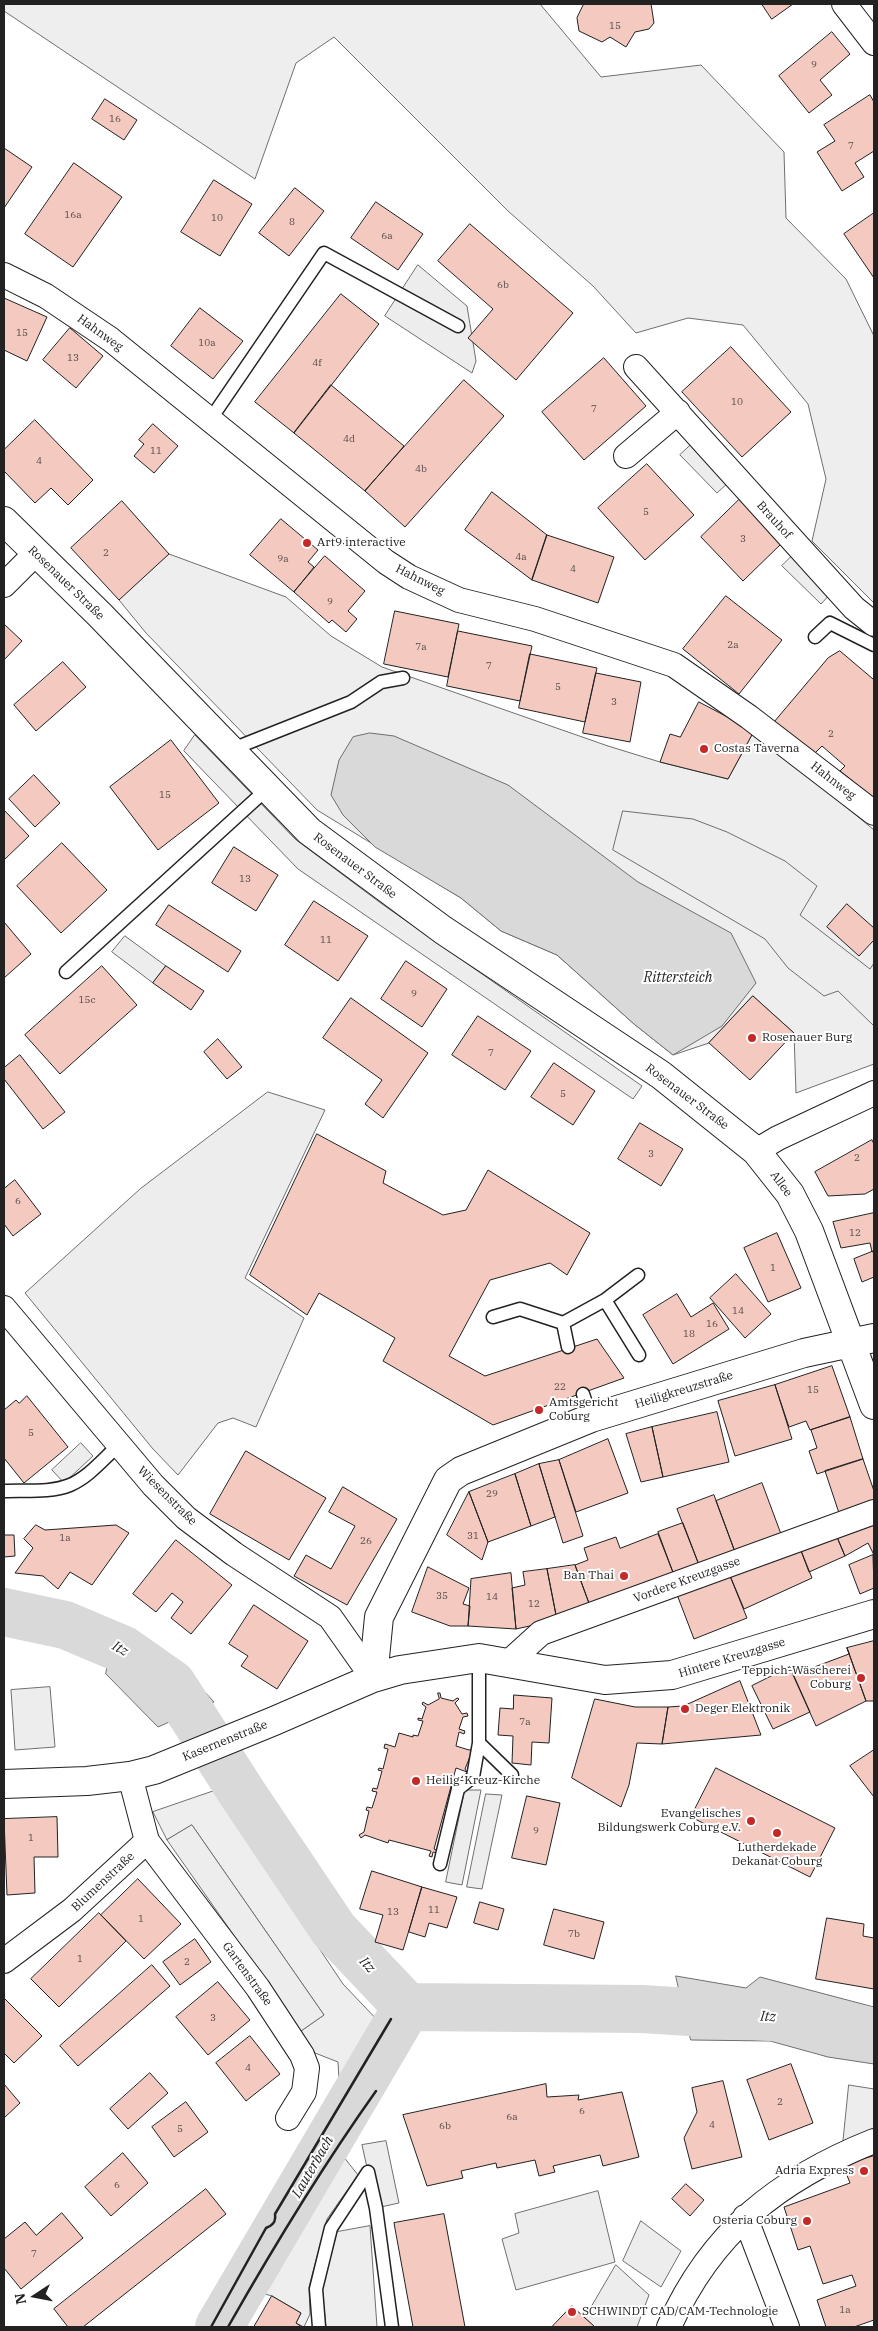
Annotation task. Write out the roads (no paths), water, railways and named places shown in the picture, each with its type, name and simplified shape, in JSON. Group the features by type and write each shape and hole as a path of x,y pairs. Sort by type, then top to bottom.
{"street":[{"path":"844,4 874,43"},
{"name":"Hahnweg","path":"4,275 46,296 110,339 386,562 409,577 459,600 535,620 674,665 750,717 874,813"},
{"name":"Brauhof","path":"636,367 854,608 874,624"},
{"path":"626,456 678,412"},
{"name":"Rosenauer Straße","path":"4,521 100,615 309,831 343,858 443,930 661,1075 756,1152"},
{"path":"4,585 36,553"},
{"path":"756,1152 778,1138 874,1093"},
{"name":"Allee","path":"756,1152 790,1194 862,1341 874,1405"},
{"name":"Wiesenstraße","path":"4,1308 119,1445 186,1518 330,1617 374,1678"},
{"name":"Heiligkreuzstraße","path":"374,1678 379,1616 448,1480 461,1471 587,1406 804,1353 862,1341"},
{"name":"Vordere Kreuzgasse","path":"509,1662 541,1633 874,1512"},
{"name":"Hintere Kreuzgasse","path":"438,1664 479,1658 605,1680 672,1675 874,1614"},
{"name":"Kasernenstraße","path":"4,1784 87,1781 142,1773 274,1721 374,1678 400,1670 438,1664"},
{"path":"142,1773 148,1840"},
{"name":"Blumenstraße","path":"4,1961 72,1910 148,1840"},
{"name":"Gartenstraße","path":"148,1840 258,1988 302,2055 307,2068 304,2092 288,2118"},
{"path":"669,2327 682,2298 707,2259 745,2217 788,2184 842,2154 874,2141"},
{"path":"745,2217 787,2327"}],"lane":[{"path":"210,420 324,253 458,326"},
{"path":"815,637 830,623 874,645"},
{"path":"230,750 350,702 382,682 403,678"},
{"path":"66,972 267,789"},
{"path":"493,1317 520,1309 563,1323 605,1300 638,1275"},
{"path":"605,1300 639,1355"},
{"path":"563,1323 568,1347"},
{"path":"4,1491 57,1488 70,1485 83,1477 119,1445"},
{"path":"440,1864 458,1789 473,1777 479,1743 479,1658"},
{"path":"479,1743 512,1775"},
{"path":"316,2325 316,2289 331,2228 368,2172 376,2208 392,2327"}],"water":[{"name":"Rittersteich","path":"370,733 394,736 508,785 638,882 731,933 756,983 722,1026 673,1055 634,1024 557,955 501,931 461,898 375,847 343,815 331,795 339,760 353,737"},
{"path":"4,1588 42,1604 26,1637 4,1633"},
{"path":"114,1624 171,1655 214,1702 158,1727 106,1674"},
{"path":"676,1976 746,1988 760,1977 874,2007 874,2064 828,2057 770,2041 691,2040"}],"waterway":[{"name":"Itz","path":"4,1612 65,1625 122,1649 172,1684 334,1930 407,2007 642,2009 819,2020 874,2032"},
{"name":"Lauterbach","path":"219,2327 407,2007"}],"place":[{"name":"Art9 interactive","path":"307,543"},
{"name":"Costas Taverna","path":"704,749"},
{"name":"Rosenauer Burg","path":"752,1038"},
{"name":"Amtsgericht Coburg","path":"539,1410"},
{"name":"Ban Thai","path":"624,1576"},
{"name":"Teppich-Wäscherei Coburg","path":"861,1678"},
{"name":"Deger Elektronik","path":"685,1709"},
{"name":"Heilig-Kreuz-Kirche","path":"416,1781"},
{"name":"Evangelisches Bildungswerk Coburg e.V.","path":"751,1821"},
{"name":"Lutherdekade Dekanat Coburg","path":"777,1833"},
{"name":"Adria Express","path":"864,2171"},
{"name":"Osteria Coburg","path":"807,2221"},
{"name":"SCHWINDT CAD/CAM-Technologie","path":"572,2312"}]}
